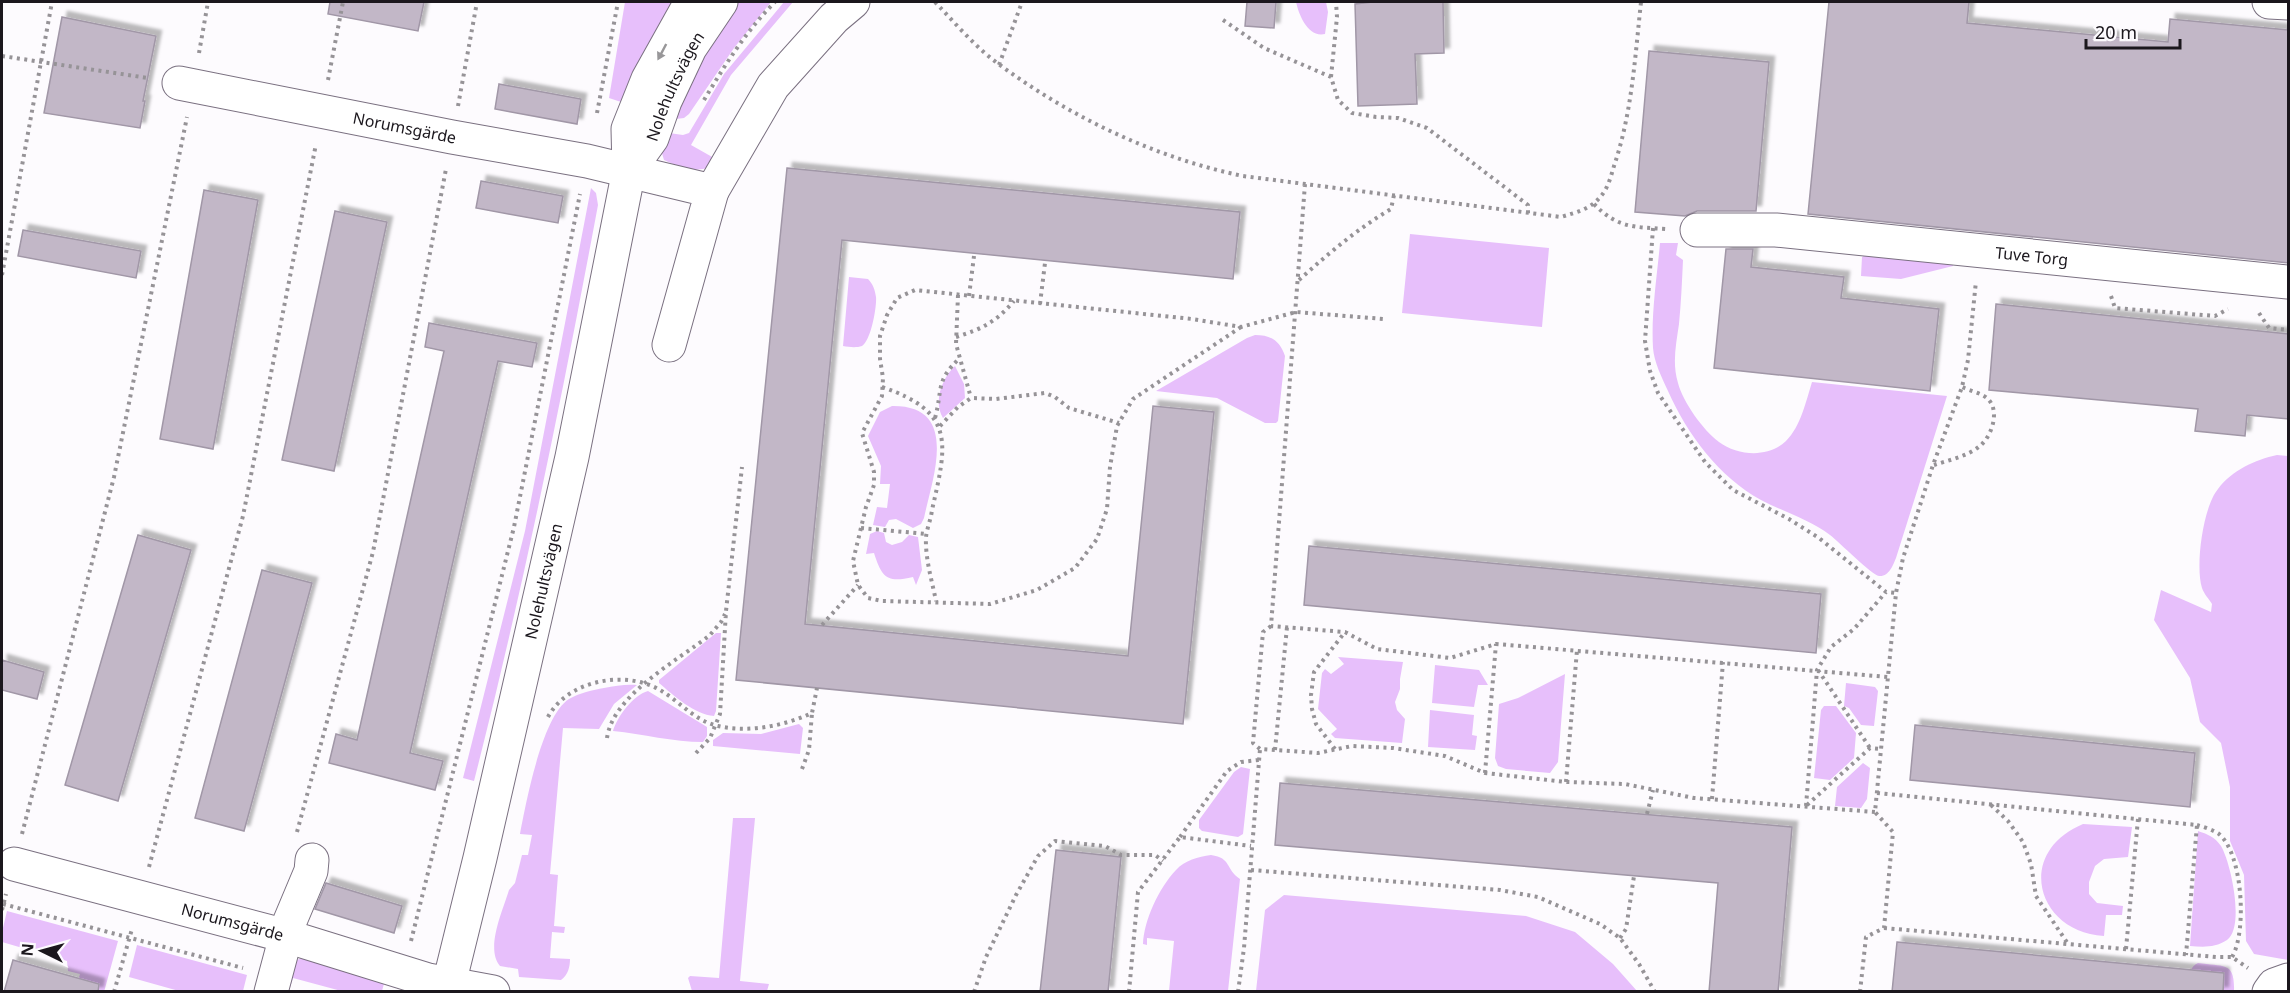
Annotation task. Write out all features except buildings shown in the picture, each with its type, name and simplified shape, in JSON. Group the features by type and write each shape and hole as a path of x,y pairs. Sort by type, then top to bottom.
{"street":[{"name":"Nolehultsvägen","path":"448,987 572,457 629,170 628,129 648,79 691,2"},
{"name":"Nolehultsvägen","path":"629,170 652,138 665,100 690,48 721,2"},
{"path":"669,345 712,191 773,86 834,18 853,2"},
{"path":"2269,2 2289,3"},
{"name":"Norumsgärde","path":"186,84 452,137 587,161 712,191"},
{"name":"Tuve Torg","path":"1697,230 1776,230 2289,282"},
{"path":"259,981 286,936 290,921 312,871 304,849"},
{"name":"Norumsgärde","path":"14,864 286,936 448,987 493,992"},
{"path":"2260,981 2274,985 2289,981"}],"path":[{"path":"2,275 52,2"},
{"path":"2,910 114,477 186,84 208,2"},
{"path":"114,992 243,516 343,2"},
{"path":"304,849 373,552 477,2"},
{"path":"403,973 514,527 618,2"},
{"path":"935,2 999,65 1080,116 1158,153 1203,168 1243,176 1561,217 1584,210 1594,204 1608,184 1630,105 1641,2"},
{"path":"999,65 1022,2"},
{"path":"1336,2 1337,17 1331,77 1338,100 1352,113 1398,118 1427,128 1528,205 1528,214"},
{"path":"1223,21 1264,48 1331,77"},
{"path":"2,56 186,84"},
{"path":"1271,626 1305,184"},
{"path":"1299,280 1338,245 1391,209 1394,195"},
{"path":"1594,204 1605,216 1619,224 1697,230"},
{"path":"1653,228 1645,341 1650,371 1658,393 1705,462 1733,490 1819,538 1886,592 1896,593"},
{"path":"1875,812 1896,593 1904,558 1933,465 1962,387 1968,360 1979,251"},
{"path":"969,296 974,256"},
{"path":"1040,304 1045,263"},
{"path":"2114,264 2110,300 2115,308 2215,316 2228,309 2239,310"},
{"path":"1241,327 915,290 897,298 887,315 880,336 882,396 862,433 874,479 853,561 858,585 868,598 990,604 1037,590 1075,568 1096,539 1107,509 1110,467 1119,423 1133,399 1241,327 1296,312 1384,319"},
{"path":"958,295 956,337 971,398"},
{"path":"956,337 981,329 1001,317 1015,301"},
{"path":"2249,312 2260,313 2269,328 2289,330"},
{"path":"935,418 942,378 946,370 960,358"},
{"path":"882,387 903,394 925,407 940,427 944,447 927,534 929,564 936,601"},
{"path":"1933,465 1972,451 1980,446 1989,435 1994,415 1992,405 1986,398 1962,387"},
{"path":"940,427 958,407 971,398 996,399 1045,393 1055,397 1069,408 1119,423"},
{"path":"696,753 710,738 720,714 726,611 742,467"},
{"path":"861,528 927,534"},
{"path":"822,625 858,585"},
{"path":"1806,806 1817,670 1831,647 1854,629 1886,592"},
{"path":"607,738 609,726 625,700 710,635 721,622 726,611"},
{"path":"1884,928 1893,832 1875,812 1712,799 1625,784 1566,782 1485,773 1445,756 1393,748 1352,746 1318,753 1260,748 1253,743 1263,632 1271,626 1345,632 1377,649 1450,658 1496,644 1888,677"},
{"path":"1275,750 1287,627"},
{"path":"1335,749 1316,724 1311,695 1314,672 1345,632"},
{"path":"1485,773 1496,644"},
{"path":"1566,782 1577,650"},
{"path":"1712,799 1723,662"},
{"path":"1817,670 1870,748"},
{"path":"544,726 557,702 570,693 585,686 626,679 660,690 699,718 716,726 739,729 770,726 796,720 812,713"},
{"path":"802,770 809,750 817,688"},
{"path":"1238,992 1251,870 1260,748"},
{"path":"1806,806 1870,748 1881,749"},
{"path":"1129,992 1138,892 1227,771 1241,762 1259,760"},
{"path":"1647,814 1653,790"},
{"path":"1877,793 2197,825 2220,835 2232,854 2239,886 2239,940 2232,957"},
{"path":"1991,805 2008,821 2023,842 2031,864 2036,896 2069,944"},
{"path":"2126,949 2138,819"},
{"path":"2186,955 2197,825"},
{"path":"1180,837 1251,846"},
{"path":"974,992 986,957 1016,896 1038,856 1055,841 1105,846 1121,855 1155,855 1163,861"},
{"path":"1251,870 1500,890 1538,897 1600,924 1620,938 1639,964 1655,992"},
{"path":"1620,938 1626,929 1634,876"},
{"path":"3,904 129,937 259,981"},
{"path":"1860,992 1866,937 1884,928 2186,955 2232,957 2260,981"}],"shaded area":[{"path":"625,2 678,2 627,104 609,98"},
{"path":"731,2 771,2 734,48 689,114 684,118 676,119 671,108"},
{"path":"784,2 793,2 731,75 691,145 714,158 712,166 694,169 664,160 661,150 669,133 683,135 689,133 724,74"},
{"path":"1296,2 1326,2 1328,12 1325,34 1314,33 1309,29 1299,13"},
{"path":"591,188 596,193 598,205 570,350 525,566 474,781 463,778 525,531"},
{"path":"1410,234 1549,248 1542,327 1402,313"},
{"path":"1660,243 1678,243 1676,255 1683,260 1675,354 1678,383 1684,399 1700,423 1713,437 1727,447 1753,453 1771,450 1786,441 1796,428 1812,382 1947,396 1896,558 1885,575 1875,574 1822,530 1761,500 1746,490 1718,467 1695,438 1676,407 1654,353 1654,308"},
{"path":"1867,254 1953,262 1953,266 1901,279 1861,276 1862,257"},
{"path":"849,277 868,279 876,297 871,331 865,343 857,347 843,346"},
{"path":"1255,335 1266,336 1274,340 1285,356 1276,423 1265,423 1217,398 1156,391 1247,338"},
{"path":"955,366 964,384 965,398 943,418 939,405 940,391 946,377"},
{"path":"892,406 914,409 927,418 935,431 936,465 932,484 924,518 921,524 913,528 896,519 889,520 885,527 873,525 877,507 887,508 890,484 880,484 881,466 868,436 880,412"},
{"path":"2277,455 2288,456 2288,960 2254,954 2246,941 2244,875 2230,841 2230,787 2221,743 2200,722 2190,678 2154,620 2161,590 2211,612 2212,604 2202,588 2199,566 2204,522 2208,509 2218,489 2230,476 2252,463"},
{"path":"877,531 884,533 886,542 892,545 902,542 909,535 918,537 922,570 916,585 913,577 891,579 887,577 880,568 874,553 866,554 870,534"},
{"path":"716,633 721,633 714,716 699,712 685,704 659,683 659,680"},
{"path":"1338,657 1403,662 1400,689 1395,702 1397,710 1405,719 1402,743 1335,738 1331,734 1337,729 1318,709 1322,673 1325,669 1331,674 1344,664"},
{"path":"1435,665 1479,670 1488,685 1478,685 1474,707 1432,703"},
{"path":"1565,674 1558,762 1550,773 1506,769 1498,766 1495,758 1499,704 1518,698"},
{"path":"1846,683 1875,687 1878,691 1874,726 1861,725 1849,708 1844,706"},
{"path":"620,685 637,685 614,704 599,729 563,728 550,874 558,875 554,926 565,927 564,933 552,932 550,958 570,959 570,965 561,980 519,977 518,969 500,966 494,950 495,940 500,918 509,890 515,883 522,855 528,855 532,835 520,834 531,782 543,741 559,708 569,699 600,689"},
{"path":"648,691 707,727 707,736 703,742 613,731 626,707 642,693"},
{"path":"1824,706 1836,706 1856,733 1854,758 1830,780 1814,778 1821,710"},
{"path":"1430,710 1474,715 1472,735 1477,736 1475,750 1428,747"},
{"path":"799,724 803,728 800,754 713,746 713,740 723,733 761,734"},
{"path":"1863,763 1870,768 1867,799 1861,808 1835,806 1837,787"},
{"path":"1241,767 1250,769 1243,834 1238,837 1202,831 1199,828 1199,820 1234,772"},
{"path":"733,818 755,818 740,981 769,984 767,991 692,991 688,978 690,976 719,978"},
{"path":"2083,824 2132,827 2128,857 2104,859 2095,866 2089,882 2089,894 2097,903 2123,906 2122,915 2106,915 2104,936 2081,931 2063,921 2050,906 2042,889 2042,871 2048,853 2061,837"},
{"path":"2198,831 2213,838 2225,854 2236,909 2232,933 2227,940 2209,946 2190,946"},
{"path":"1211,855 1218,856 1225,861 1240,879 1228,991 1169,991 1174,941 1147,938 1147,945 1143,944 1149,915 1158,895 1176,870 1192,860"},
{"path":"1284,895 1526,916 1575,932 1613,964 1637,991 1256,991 1265,910"},
{"path":"7,911 118,941 104,992 75,991 80,974 68,971 67,961 2,942"},
{"path":"137,945 247,975 243,991 179,991 129,977"},
{"path":"302,958 385,980 382,991 345,992 293,978 289,991 285,992 294,961"},
{"path":"2198,963 2226,967 2230,970 2234,981 2234,991 2189,992 2190,971"}]}
